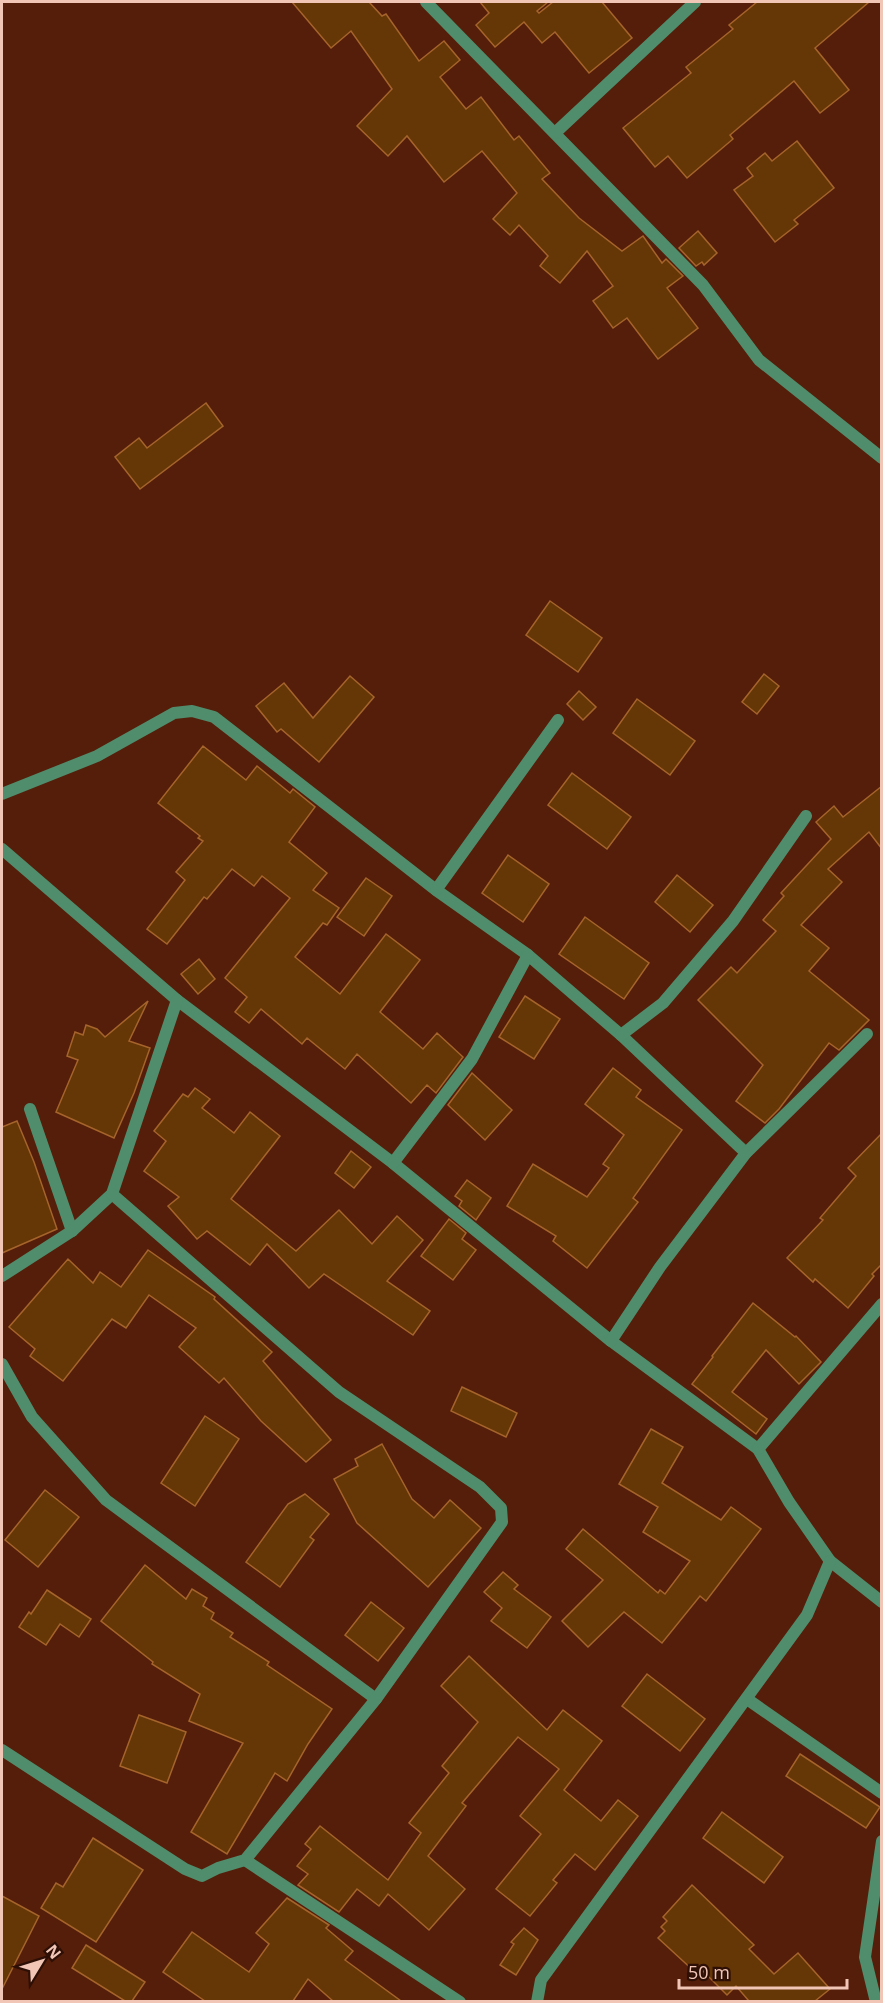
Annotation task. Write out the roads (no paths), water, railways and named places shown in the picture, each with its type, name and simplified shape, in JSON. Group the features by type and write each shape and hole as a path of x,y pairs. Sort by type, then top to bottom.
{"street":[{"path":"426,2 703,285 759,360 882,458"},
{"path":"555,132 695,2"},
{"path":"2,794 97,756 174,713 192,711 214,717 436,890 528,955 621,1035 746,1153"},
{"path":"436,890 558,720"},
{"path":"621,1035 663,1003 733,921 806,816"},
{"path":"2,849 177,1000 393,1163 611,1341 758,1449 789,1502 830,1562 882,1602"},
{"path":"393,1163 472,1059 528,955"},
{"path":"2,1276 72,1231 112,1194 177,1000"},
{"path":"611,1341 660,1267 746,1153 867,1034"},
{"path":"30,1109 72,1231"},
{"path":"2,1750 185,1869 202,1876 218,1868 245,1860 376,1699 502,1522 501,1509 480,1487 339,1392 112,1194"},
{"path":"758,1449 882,1304"},
{"path":"2,1364 32,1417 106,1500 376,1699"},
{"path":"537,2001 541,1980 807,1615 830,1562"},
{"path":"747,1699 882,1793"},
{"path":"876,2001 865,1957 882,1841"},
{"path":"245,1860 460,2001"}]}
